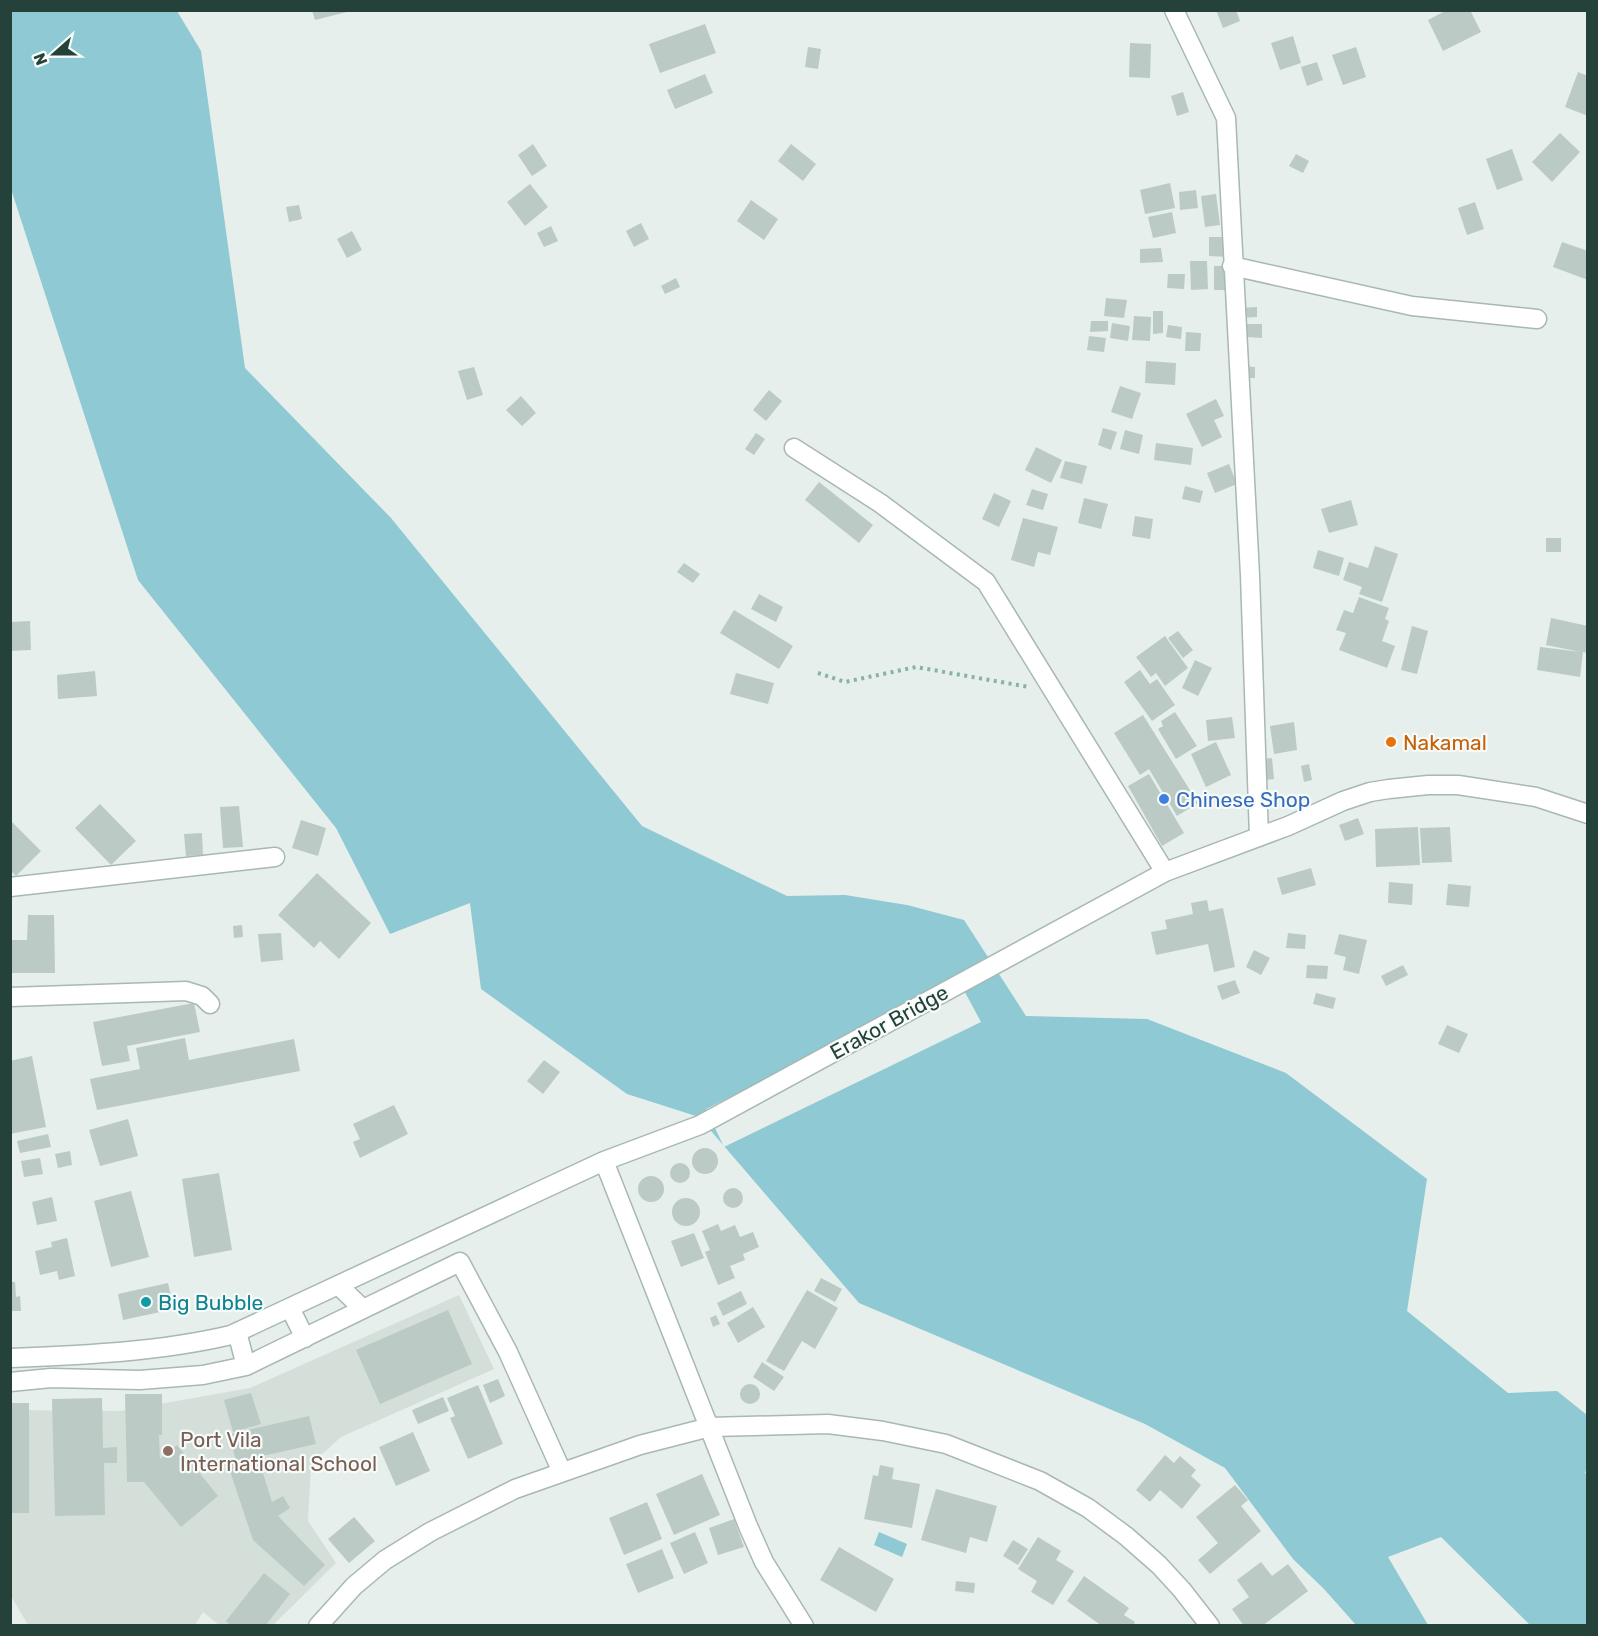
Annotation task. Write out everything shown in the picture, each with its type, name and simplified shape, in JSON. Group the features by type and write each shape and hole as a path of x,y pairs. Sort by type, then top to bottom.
{"street":[{"path":"1174,10 1226,118 1250,575 1259,837"},
{"path":"1232,266 1412,306 1537,320"},
{"path":"794,448 880,503 986,582 1165,872"},
{"name":"Erakor Bridge","path":"10,1358 121,1352 198,1343 237,1332 604,1161 700,1125 1165,872 1259,837 1343,801 1370,792 1428,785 1476,787 1536,797 1587,814"},
{"path":"10,887 275,857"},
{"path":"10,997 186,990 202,996 210,1004"},
{"path":"604,1161 764,1562 804,1626"},
{"path":"428,1243 437,1272"},
{"path":"10,1382 51,1378 160,1378 204,1375 246,1366 460,1262 508,1353 562,1472"},
{"path":"338,1285 363,1309"},
{"path":"290,1308 306,1338"},
{"path":"237,1332 246,1366"},
{"path":"158,1347 160,1378"},
{"path":"318,1626 354,1586 401,1550 430,1532 515,1490 640,1445 710,1427 828,1424 883,1431 946,1444 1040,1481 1088,1508 1126,1536 1159,1565 1210,1626"}],"path":[{"path":"818,673 845,682 916,667 1027,685 1035,693"}],"shaded area":[{"name":"Port Vila International School","path":"459,1295 494,1369 341,1437 311,1464 308,1521 336,1563 273,1625 219,1625 203,1612 195,1625 28,1625 11,1596 11,1410 120,1411 250,1388"}],"water":[{"path":"10,11 177,11 201,51 245,368 391,518 642,826 787,896 845,895 907,905 964,920 1026,1016 1147,1019 1286,1073 1427,1179 1407,1311 1508,1393 1557,1391 1587,1415 1588,1464 1585,1473 1588,1476 1587,1625 1530,1625 1441,1537 1388,1557 1428,1625 1356,1625 1293,1559 1225,1468 1145,1424 859,1303 699,1117 627,1094 481,989 470,903 390,934 336,828 138,580 11,189"},
{"path":"879,1532 907,1544 902,1557 874,1545"}],"pier":[{"path":"960,983 981,1022 724,1147 706,1109"}],"building":[{"path":"312,10 351,10 351,11 315,20"},
{"path":"1216,10 1236,10 1240,21 1223,28"},
{"path":"1447,10 1470,10 1481,32 1443,51 1428,20"},
{"path":"705,24 716,53 660,73 649,44"},
{"path":"1293,36 1301,63 1280,70 1271,43"},
{"path":"1130,43 1151,44 1150,78 1129,77"},
{"path":"808,47 821,49 818,69 805,67"},
{"path":"1356,47 1366,77 1343,85 1332,55"},
{"path":"1317,62 1323,80 1307,86 1301,67"},
{"path":"1578,72 1588,76 1588,116 1565,107"},
{"path":"705,74 713,93 675,109 667,90"},
{"path":"1183,92 1189,112 1177,116 1171,96"},
{"path":"1560,133 1580,152 1552,182 1532,162"},
{"path":"533,144 547,166 532,176 518,155"},
{"path":"791,144 816,164 803,181 778,161"},
{"path":"1512,149 1523,180 1497,190 1486,159"},
{"path":"1296,154 1309,161 1303,173 1289,166"},
{"path":"1170,183 1175,208 1145,214 1140,190"},
{"path":"530,184 548,207 525,226 507,202"},
{"path":"1196,190 1198,208 1180,210 1179,192"},
{"path":"1216,194 1220,225 1205,227 1201,196"},
{"path":"751,200 778,219 764,240 737,221"},
{"path":"1475,202 1484,229 1467,235 1458,208"},
{"path":"299,205 302,219 289,222 286,207"},
{"path":"1172,212 1176,233 1153,238 1148,217"},
{"path":"641,223 649,239 634,247 626,231"},
{"path":"551,226 558,241 544,247 537,233"},
{"path":"352,231 362,250 347,258 337,239"},
{"path":"1209,237 1228,237 1228,257 1209,256"},
{"path":"1562,242 1588,251 1588,280 1553,267"},
{"path":"1161,248 1163,262 1140,263 1140,249"},
{"path":"1190,261 1207,261 1208,289 1191,290"},
{"path":"1214,266 1228,266 1229,290 1214,290"},
{"path":"1168,274 1185,274 1184,289 1167,288"},
{"path":"676,278 680,287 665,294 661,286"},
{"path":"1106,298 1127,300 1124,318 1104,316"},
{"path":"1257,307 1257,317 1239,318 1239,308"},
{"path":"1153,311 1163,311 1163,333 1153,334"},
{"path":"1134,316 1151,317 1150,341 1132,340"},
{"path":"1091,321 1108,321 1108,331 1090,332"},
{"path":"1112,323 1130,326 1128,341 1110,338"},
{"path":"1246,324 1262,324 1262,338 1246,337"},
{"path":"1168,325 1182,327 1181,339 1166,337"},
{"path":"1186,332 1201,333 1200,351 1185,351"},
{"path":"1089,336 1106,338 1104,352 1087,350"},
{"path":"1146,361 1176,363 1175,385 1145,383"},
{"path":"1241,366 1255,367 1255,378 1240,378"},
{"path":"474,367 483,395 467,400 458,371"},
{"path":"1120,386 1141,393 1132,419 1111,412"},
{"path":"769,390 782,401 766,421 753,410"},
{"path":"521,396 536,413 522,426 506,410"},
{"path":"1216,399 1224,416 1214,420 1222,437 1202,447 1186,414"},
{"path":"1103,428 1117,432 1111,450 1098,445"},
{"path":"1125,430 1143,435 1139,454 1120,449"},
{"path":"756,433 765,439 754,455 745,449"},
{"path":"1156,443 1193,448 1191,465 1154,460"},
{"path":"1036,447 1062,460 1051,483 1025,470"},
{"path":"1065,461 1087,466 1082,484 1060,478"},
{"path":"1229,464 1237,484 1215,493 1207,473"},
{"path":"819,482 873,525 859,543 805,500"},
{"path":"1185,486 1203,491 1200,503 1182,499"},
{"path":"1032,489 1048,494 1043,510 1026,505"},
{"path":"994,493 1011,501 999,527 982,519"},
{"path":"1084,498 1108,504 1101,529 1078,523"},
{"path":"1351,500 1358,525 1329,533 1321,509"},
{"path":"1135,516 1153,519 1150,539 1132,536"},
{"path":"1023,518 1058,527 1050,555 1038,552 1034,567 1011,560"},
{"path":"1546,538 1561,538 1561,552 1546,552"},
{"path":"1375,546 1398,554 1382,602 1359,594 1362,587 1343,580 1349,562 1368,568"},
{"path":"1318,550 1344,558 1339,576 1313,568"},
{"path":"684,563 700,574 693,583 677,572"},
{"path":"759,594 783,607 776,622 751,609"},
{"path":"1359,597 1389,608 1385,619 1389,621 1382,641 1395,646 1387,668 1339,650 1346,633 1336,630 1344,610 1353,613"},
{"path":"734,610 793,646 779,669 720,633"},
{"path":"1551,618 1588,626 1588,653 1583,652 1580,677 1537,670 1540,647 1581,652 1546,645"},
{"path":"30,621 31,650 10,651 10,622"},
{"path":"1412,626 1428,631 1417,674 1401,670"},
{"path":"1178,631 1193,650 1183,658 1168,638"},
{"path":"1165,636 1188,668 1165,686 1156,673 1151,677 1136,657"},
{"path":"1195,660 1212,668 1198,696 1182,688"},
{"path":"1140,670 1150,684 1157,679 1175,705 1152,721 1124,682"},
{"path":"95,671 97,696 58,699 57,675"},
{"path":"736,673 774,683 768,704 730,694"},
{"path":"1175,712 1197,746 1176,759 1158,729 1163,726 1161,721"},
{"path":"1143,715 1198,803 1177,816 1149,769 1140,775 1114,733"},
{"path":"1232,717 1235,738 1208,741 1206,720"},
{"path":"1294,722 1297,750 1274,754 1270,726"},
{"path":"1216,742 1231,775 1206,787 1191,754"},
{"path":"1272,758 1274,779 1264,780 1262,759"},
{"path":"1309,764 1312,780 1304,782 1301,766"},
{"path":"1149,774 1184,833 1162,846 1128,786"},
{"path":"100,804 136,841 111,865 75,828"},
{"path":"239,806 243,847 223,848 220,807"},
{"path":"1358,818 1364,834 1345,841 1339,825"},
{"path":"10,820 41,851 16,876 10,870"},
{"path":"301,820 326,828 318,856 292,848"},
{"path":"1418,827 1420,865 1376,867 1375,829"},
{"path":"1450,827 1452,862 1422,863 1420,828"},
{"path":"202,833 203,855 186,856 184,834"},
{"path":"1311,868 1316,885 1282,895 1277,878"},
{"path":"317,873 371,923 339,959 320,941 314,948 278,915"},
{"path":"1389,882 1413,884 1412,905 1388,903"},
{"path":"1448,884 1471,886 1469,907 1446,905"},
{"path":"1207,900 1209,911 1223,908 1235,967 1214,972 1208,944 1156,955 1151,932 1167,929 1165,920 1193,914 1191,903"},
{"path":"28,915 54,915 55,973 10,973 10,940 27,940"},
{"path":"242,925 243,937 234,938 233,926"},
{"path":"281,933 283,960 261,962 258,934"},
{"path":"1288,933 1306,935 1305,949 1286,948"},
{"path":"1339,934 1367,940 1359,974 1343,970 1346,957 1334,954"},
{"path":"1254,950 1270,958 1261,975 1246,967"},
{"path":"1307,965 1328,966 1327,979 1306,978"},
{"path":"1403,965 1408,975 1386,986 1381,976"},
{"path":"1235,980 1240,993 1222,1000 1217,986"},
{"path":"1316,993 1336,998 1333,1009 1313,1004"},
{"path":"194,1003 200,1032 127,1046 130,1061 102,1066 93,1022"},
{"path":"1447,1025 1468,1034 1459,1053 1438,1044"},
{"path":"185,1038 189,1060 294,1039 300,1071 97,1110 90,1079 140,1069 136,1048"},
{"path":"32,1056 46,1127 10,1134 10,1061"},
{"path":"544,1060 560,1072 543,1094 527,1081"},
{"path":"394,1105 408,1134 360,1158 353,1142 360,1139 353,1124"},
{"path":"128,1119 138,1156 100,1166 89,1130"},
{"path":"48,1134 51,1147 20,1153 17,1141"},
{"path":"705,1148 714,1152 718,1161 714,1170 705,1174 696,1170 692,1161 696,1152"},
{"path":"70,1151 72,1165 58,1168 55,1154"},
{"path":"40,1158 43,1174 24,1177 21,1161"},
{"path":"680,1163 687,1166 690,1173 687,1180 680,1183 673,1180 670,1173 673,1166"},
{"path":"219,1173 232,1250 194,1257 182,1179"},
{"path":"651,1176 660,1180 664,1189 660,1198 651,1202 642,1198 638,1189 642,1180"},
{"path":"733,1188 740,1191 743,1198 740,1205 733,1208 726,1205 723,1198 726,1191"},
{"path":"131,1191 149,1257 111,1267 94,1201"},
{"path":"52,1197 57,1221 37,1225 32,1202"},
{"path":"686,1198 696,1202 700,1212 696,1222 686,1226 676,1222 672,1212 676,1202"},
{"path":"718,1224 721,1231 735,1225 740,1237 753,1232 759,1247 743,1254 745,1260 730,1266 735,1278 718,1285 705,1252 710,1250 702,1231"},
{"path":"694,1233 704,1258 681,1267 671,1241"},
{"path":"67,1238 75,1276 59,1280 57,1271 40,1275 35,1251 52,1247 51,1242"},
{"path":"821,1278 842,1289 835,1302 814,1291"},
{"path":"10,1282 15,1282 16,1297 20,1296 21,1311 10,1311"},
{"name":"Big Bubble","path":"168,1283 174,1309 123,1320 118,1294"},
{"path":"807,1290 838,1308 815,1349 802,1341 784,1371 766,1361"},
{"path":"741,1291 747,1304 723,1316 717,1303"},
{"path":"753,1307 765,1327 738,1343 727,1323"},
{"path":"448,1310 472,1364 380,1404 356,1350"},
{"path":"716,1315 720,1324 713,1327 710,1318"},
{"path":"762,1362 784,1377 774,1391 753,1377"},
{"path":"498,1379 505,1396 490,1403 483,1385"},
{"path":"750,1384 757,1387 760,1394 757,1401 750,1404 743,1401 740,1394 743,1387"},
{"path":"478,1385 503,1444 468,1459 450,1418 455,1416 447,1398"},
{"path":"251,1393 261,1424 233,1432 224,1400"},
{"path":"125,1394 162,1394 160,1459 177,1445 218,1496 181,1527 144,1482 127,1482"},
{"path":"443,1397 449,1411 418,1424 412,1410"},
{"path":"102,1398 103,1448 117,1447 117,1463 104,1463 105,1515 55,1516 52,1399"},
{"path":"10,1403 29,1403 29,1513 10,1513"},
{"path":"309,1416 316,1444 258,1457 272,1502 283,1496 290,1508 278,1516 325,1565 304,1586 253,1540 228,1465 236,1463 230,1434"},
{"path":"413,1432 430,1471 396,1486 379,1447"},
{"path":"1165,1455 1174,1463 1180,1456 1196,1470 1191,1476 1201,1485 1182,1509 1160,1490 1150,1502 1136,1490"},
{"path":"880,1465 894,1468 892,1479 920,1484 912,1528 864,1519 873,1475 878,1476"},
{"path":"702,1474 720,1515 674,1535 656,1494"},
{"path":"1235,1485 1248,1500 1241,1506 1261,1531 1210,1574 1198,1560 1218,1543 1196,1517"},
{"path":"936,1489 997,1506 987,1542 970,1537 966,1553 921,1540"},
{"path":"647,1502 662,1539 624,1555 609,1518"},
{"path":"354,1517 375,1541 349,1563 328,1539"},
{"path":"734,1519 744,1547 718,1555 709,1528"},
{"path":"695,1532 708,1563 684,1574 670,1543"},
{"path":"1038,1537 1061,1551 1056,1560 1074,1571 1053,1605 1031,1592 1037,1581 1018,1569"},
{"path":"1013,1540 1028,1549 1018,1565 1003,1556"},
{"path":"839,1547 894,1579 876,1612 820,1580"},
{"path":"662,1549 674,1578 638,1593 626,1564"},
{"path":"1261,1562 1272,1576 1288,1564 1308,1591 1262,1626 1244,1626 1232,1609 1249,1597 1237,1580"},
{"path":"264,1573 290,1594 265,1626 231,1626 226,1621"},
{"path":"1084,1576 1129,1608 1124,1615 1135,1622 1133,1626 1102,1626 1067,1601"},
{"path":"956,1581 975,1583 974,1593 955,1591"}],"place":[{"name":"Nakamal","path":"1391,742"},
{"name":"Chinese Shop","path":"1164,799"},
{"name":"Big Bubble","path":"146,1302"},
{"name":"Port Vila International School","path":"168,1451"}]}
